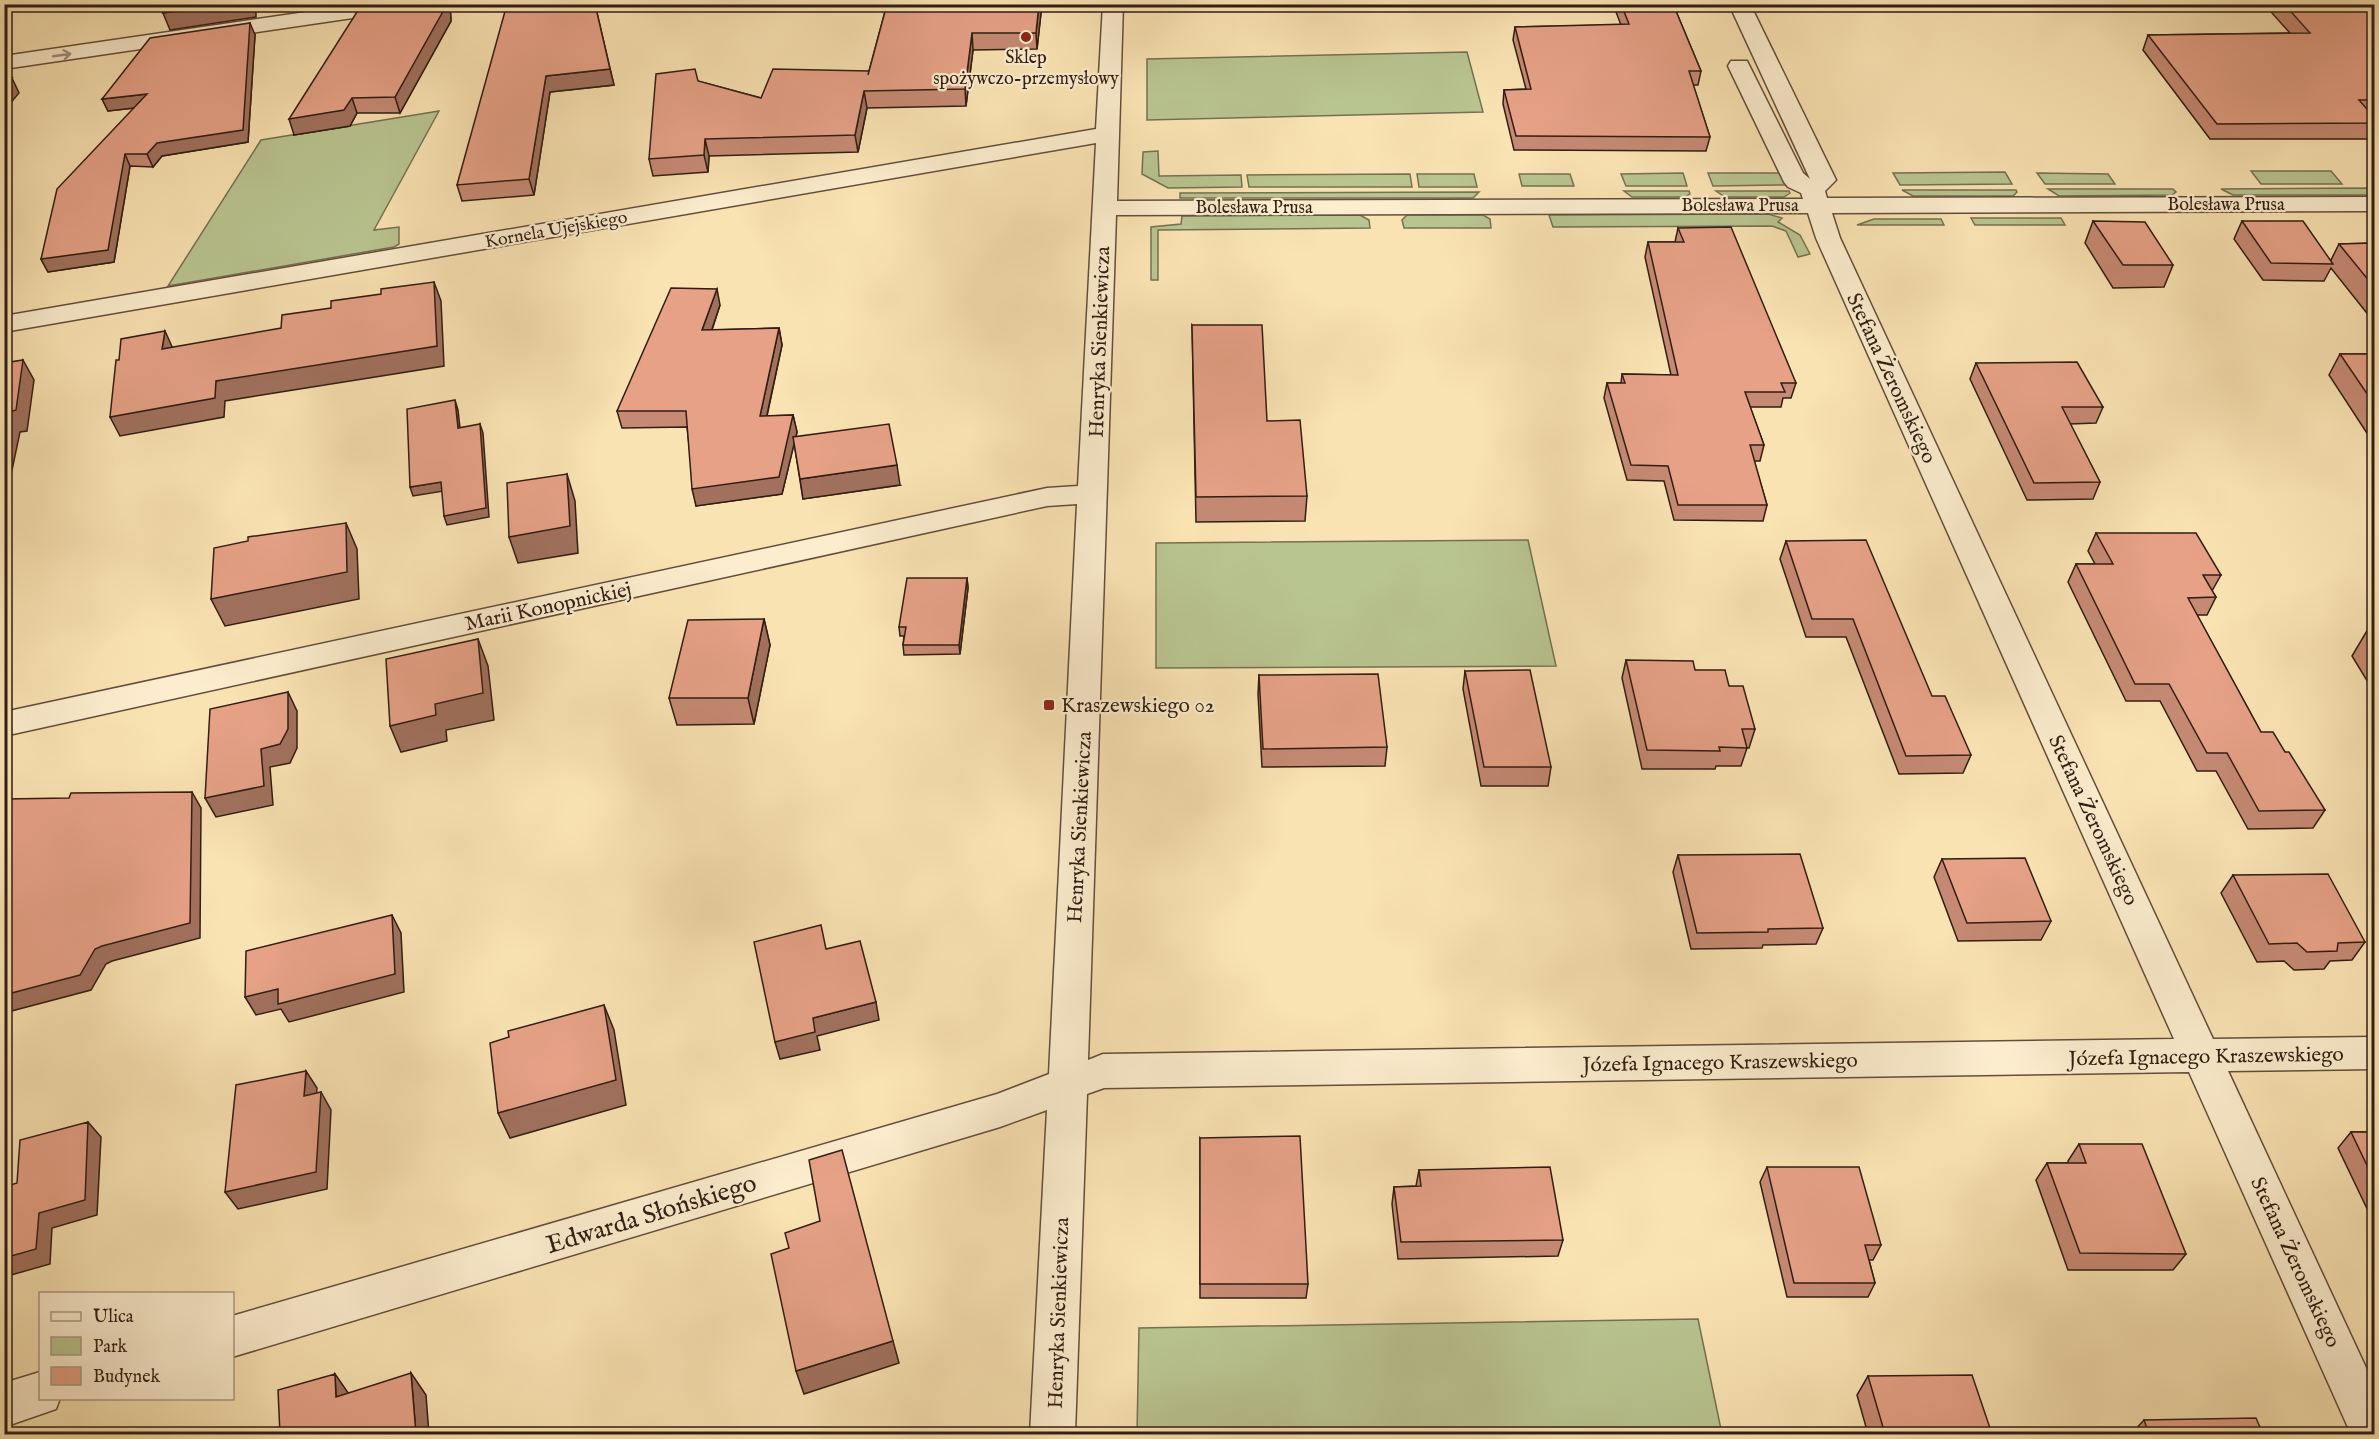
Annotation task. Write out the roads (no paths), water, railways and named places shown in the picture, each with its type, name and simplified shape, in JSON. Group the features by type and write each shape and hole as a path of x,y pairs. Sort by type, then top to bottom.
{"street":[{"path":"4,63 407,4"},
{"name":"Henryka Sienkiewicza","path":"1053,1434 1113,4"},
{"path":"1739,4 1824,180 1815,197 1796,182 1740,66"},
{"name":"Kornela Ujejskiego","path":"4,324 1108,134"},
{"name":"Bolesława Prusa","path":"1105,208 1815,197 2374,204"},
{"name":"Stefana Żeromskiego","path":"1815,197 1828,238 2374,1434"},
{"name":"Marii Konopnickiej","path":"4,724 1047,497 1093,494"},
{"name":"Józefa Ignacego Kraszewskiego","path":"1068,1085 1103,1071 1145,1069 2374,1053"},
{"name":"Edwarda Słońskiego","path":"234,1336 989,1113 1068,1085"},
{"path":"4,1405 39,1394"}],"place":[{"name":"Sklep spożywczo-przemysłowy","path":"1026,37"},
{"name":"Kraszewskiego 02","path":"1049,705"}]}
